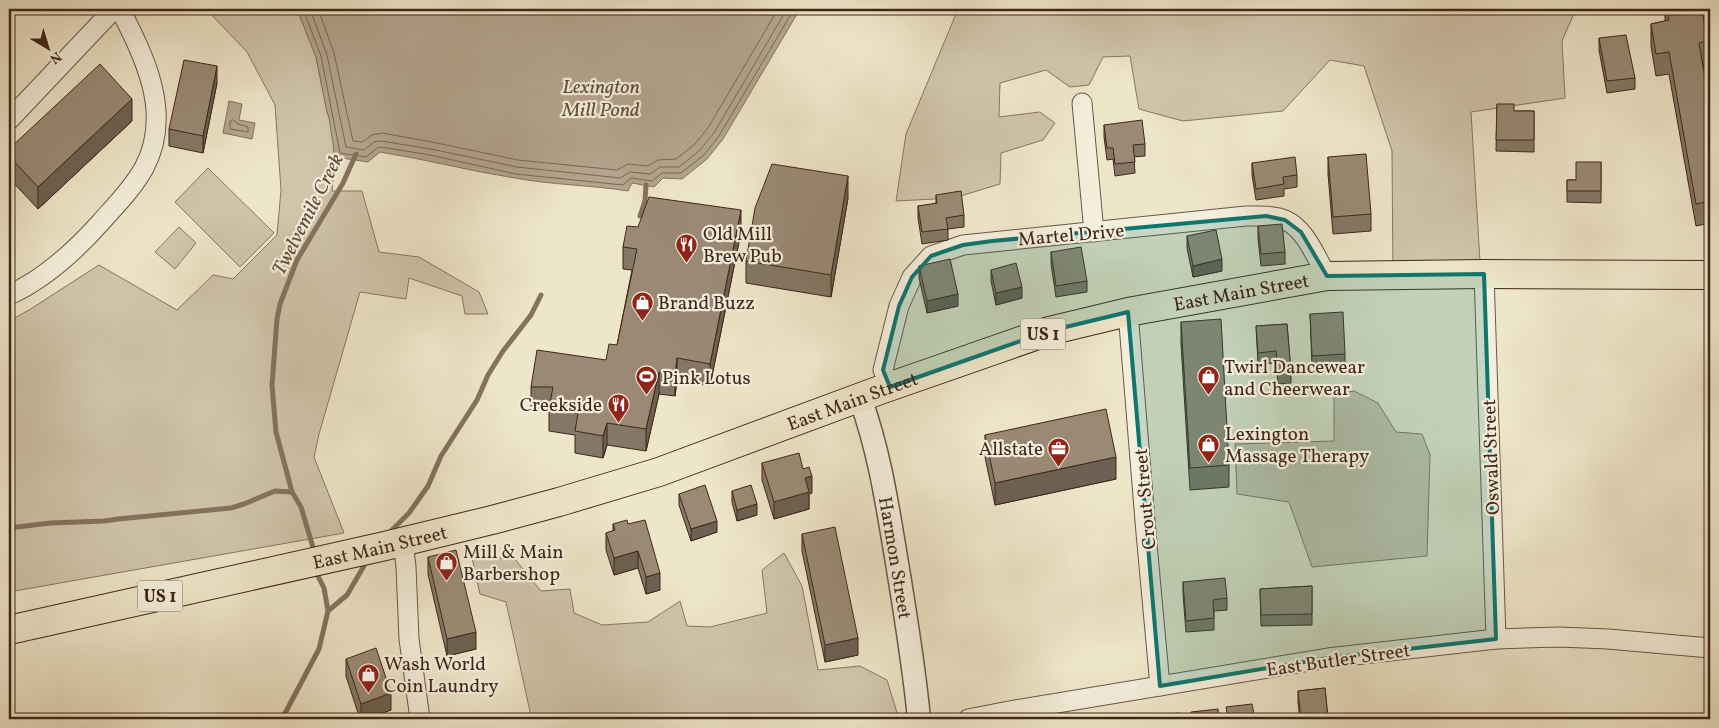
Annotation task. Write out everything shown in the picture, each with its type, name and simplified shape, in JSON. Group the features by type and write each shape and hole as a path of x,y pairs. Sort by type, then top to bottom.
{"main road":[{"name":"East Main Street","path":"9,630 311,563 492,520 640,479 890,387 1049,332 1128,312 1327,276 1484,274 1710,275"}],"street":[{"path":"9,120 114,9"},
{"path":"9,295 35,281 88,237 133,185 152,150 156,110 152,85 142,52 120,9"},
{"path":"1082,103 1094,232"},
{"name":"Martel Drive","path":"890,387 883,370 899,306 912,277 931,256 963,245 1246,216 1266,216 1285,220 1301,232 1327,276"},
{"name":"Oswald Street","path":"1484,274 1496,640"},
{"name":"Crout Street","path":"1128,312 1160,686"},
{"name":"Harmon Street","path":"860,398 874,438 883,478 914,669 918,719"},
{"path":"394,543 406,567 409,639 420,719"},
{"name":"East Butler Street","path":"968,719 1328,658 1496,640 1559,637 1608,639 1710,648"}],"highlighted area":[{"path":"1266,216 1285,220 1301,232 1327,276 1484,274 1496,639 1328,658 1160,686 1128,312 1049,331 890,387 883,370 899,306 912,277 931,256 963,245"}],"shaded area":[{"path":"206,9 297,9 316,57 332,131 334,151 332,191 362,191 379,252 419,257 479,292 488,314 465,314 462,296 409,278 406,299 360,292 314,457 344,533 9,592 9,321 99,265 177,310 213,275 233,279 277,235 281,190 275,105 247,52"},
{"path":"958,9 1576,9 1562,41 1565,98 1471,112 1480,261 1393,277 1392,151 1364,66 1330,60 1283,111 1183,121 1139,109 1130,56 1103,57 1089,85 1070,87 1046,70 1000,83 999,117 1040,112 1055,123 1043,140 1001,153 1000,184 954,198 896,201 906,134"},
{"path":"208,168 274,233 240,267 175,202"},
{"path":"179,227 196,243 175,269 155,252"},
{"path":"1354,391 1378,403 1396,432 1422,434 1430,455 1427,556 1312,567 1289,502 1237,494 1235,444 1334,441 1334,394"},
{"path":"784,553 802,586 818,670 860,666 887,680 899,719 519,719 531,716 506,602 480,594 472,558 514,558 541,591 570,589 574,613 602,625 648,622 680,601 687,626 710,627 767,613 762,570"}],"water":[{"name":"Lexington Mill Pond","path":"297,9 800,9 723,139 707,159 682,179 663,178 654,187 632,183 628,191 529,180 380,152 368,162 335,157 316,57"},
{"path":"229,101 242,104 239,120 255,123 252,139 223,133"}],"building":[{"path":"1667,9 1702,9 1707,41 1699,43 1710,108 1710,201 1696,204 1669,52 1656,54 1651,24 1669,20"},
{"path":"1626,35 1635,78 1607,81 1599,38"},
{"path":"184,60 217,66 203,136 169,129"},
{"path":"100,64 132,99 38,187 9,156 9,149"},
{"path":"1497,104 1514,104 1514,111 1534,111 1534,140 1496,140"},
{"path":"1142,120 1145,144 1133,145 1135,162 1115,164 1113,148 1107,148 1104,125"},
{"path":"1366,154 1371,214 1333,217 1328,157"},
{"path":"1295,157 1297,175 1283,177 1284,184 1256,189 1252,163"},
{"path":"1576,162 1601,162 1601,191 1567,191 1567,180 1576,180"},
{"path":"772,164 848,176 831,275 746,261 755,208"},
{"path":"961,191 964,215 946,218 948,229 922,232 918,206 937,203 936,195"},
{"path":"649,197 741,210 710,364 677,358 675,374 659,372 646,429 607,423 603,436 575,431 578,413 549,409 553,387 531,387 537,350 606,360 609,344 617,345 637,249 623,247 627,226 638,227"},
{"path":"1282,224 1285,252 1261,254 1258,226"},
{"path":"1216,230 1222,259 1193,266 1187,236"},
{"path":"1081,247 1087,281 1056,286 1051,252"},
{"path":"950,259 958,294 927,301 919,266"},
{"path":"1016,263 1022,287 996,293 991,270"},
{"path":"1343,312 1345,354 1312,356 1310,314"},
{"path":"1221,319 1229,465 1190,468 1181,322"},
{"path":"1287,324 1291,371 1278,372 1276,351 1258,353 1256,326"},
{"path":"1106,409 1116,457 995,483 985,435"},
{"path":"799,453 803,469 809,467 812,476 805,478 809,492 774,502 762,463"},
{"path":"705,485 717,521 691,529 679,494"},
{"path":"751,485 757,504 737,510 732,491"},
{"path":"627,520 628,524 645,520 660,573 646,577 638,551 614,558 606,533 615,530 613,524"},
{"path":"835,527 858,638 825,645 802,534"},
{"path":"456,550 476,632 447,639 428,557"},
{"path":"1225,578 1227,598 1213,600 1214,618 1186,621 1183,582"},
{"path":"1312,586 1312,614 1261,615 1260,589"},
{"path":"376,648 391,693 361,704 346,659"},
{"path":"1325,688 1328,718 1301,719 1298,691"},
{"path":"1252,704 1255,719 1228,719 1226,707"},
{"path":"1218,709 1219,719 1192,719 1191,712"},
{"path":"1178,713 1179,719 1152,719 1152,717"}],"waterway":[{"name":"Twelvemile Creek","path":"315,554 301,507 292,492 276,432 272,385 277,319 280,304 297,260 343,183 356,154"},
{"path":"640,216 645,201 646,185"},
{"path":"387,535 409,513 428,486 441,456 477,400 488,375 503,351 531,315 541,295"},
{"path":"9,528 50,523 104,521 231,508 275,491 292,492"},
{"path":"328,611 347,595 368,559"},
{"name":"Twelvemile Creek","path":"282,719 319,649 328,611 324,588 317,570"}],"place":[{"name":"Old Mill Brew Pub","path":"687,263"},
{"name":"Brand Buzz","path":"642,321"},
{"name":"Pink Lotus","path":"646,396"},
{"name":"Twirl Dancewear and Cheerwear","path":"1208,396"},
{"name":"Creekside","path":"618,423"},
{"name":"Lexington Massage Therapy","path":"1209,463"},
{"name":"Allstate","path":"1059,467"},
{"name":"Mill & Main Barbershop","path":"447,581"},
{"name":"Wash World Coin Laundry","path":"368,693"}]}
